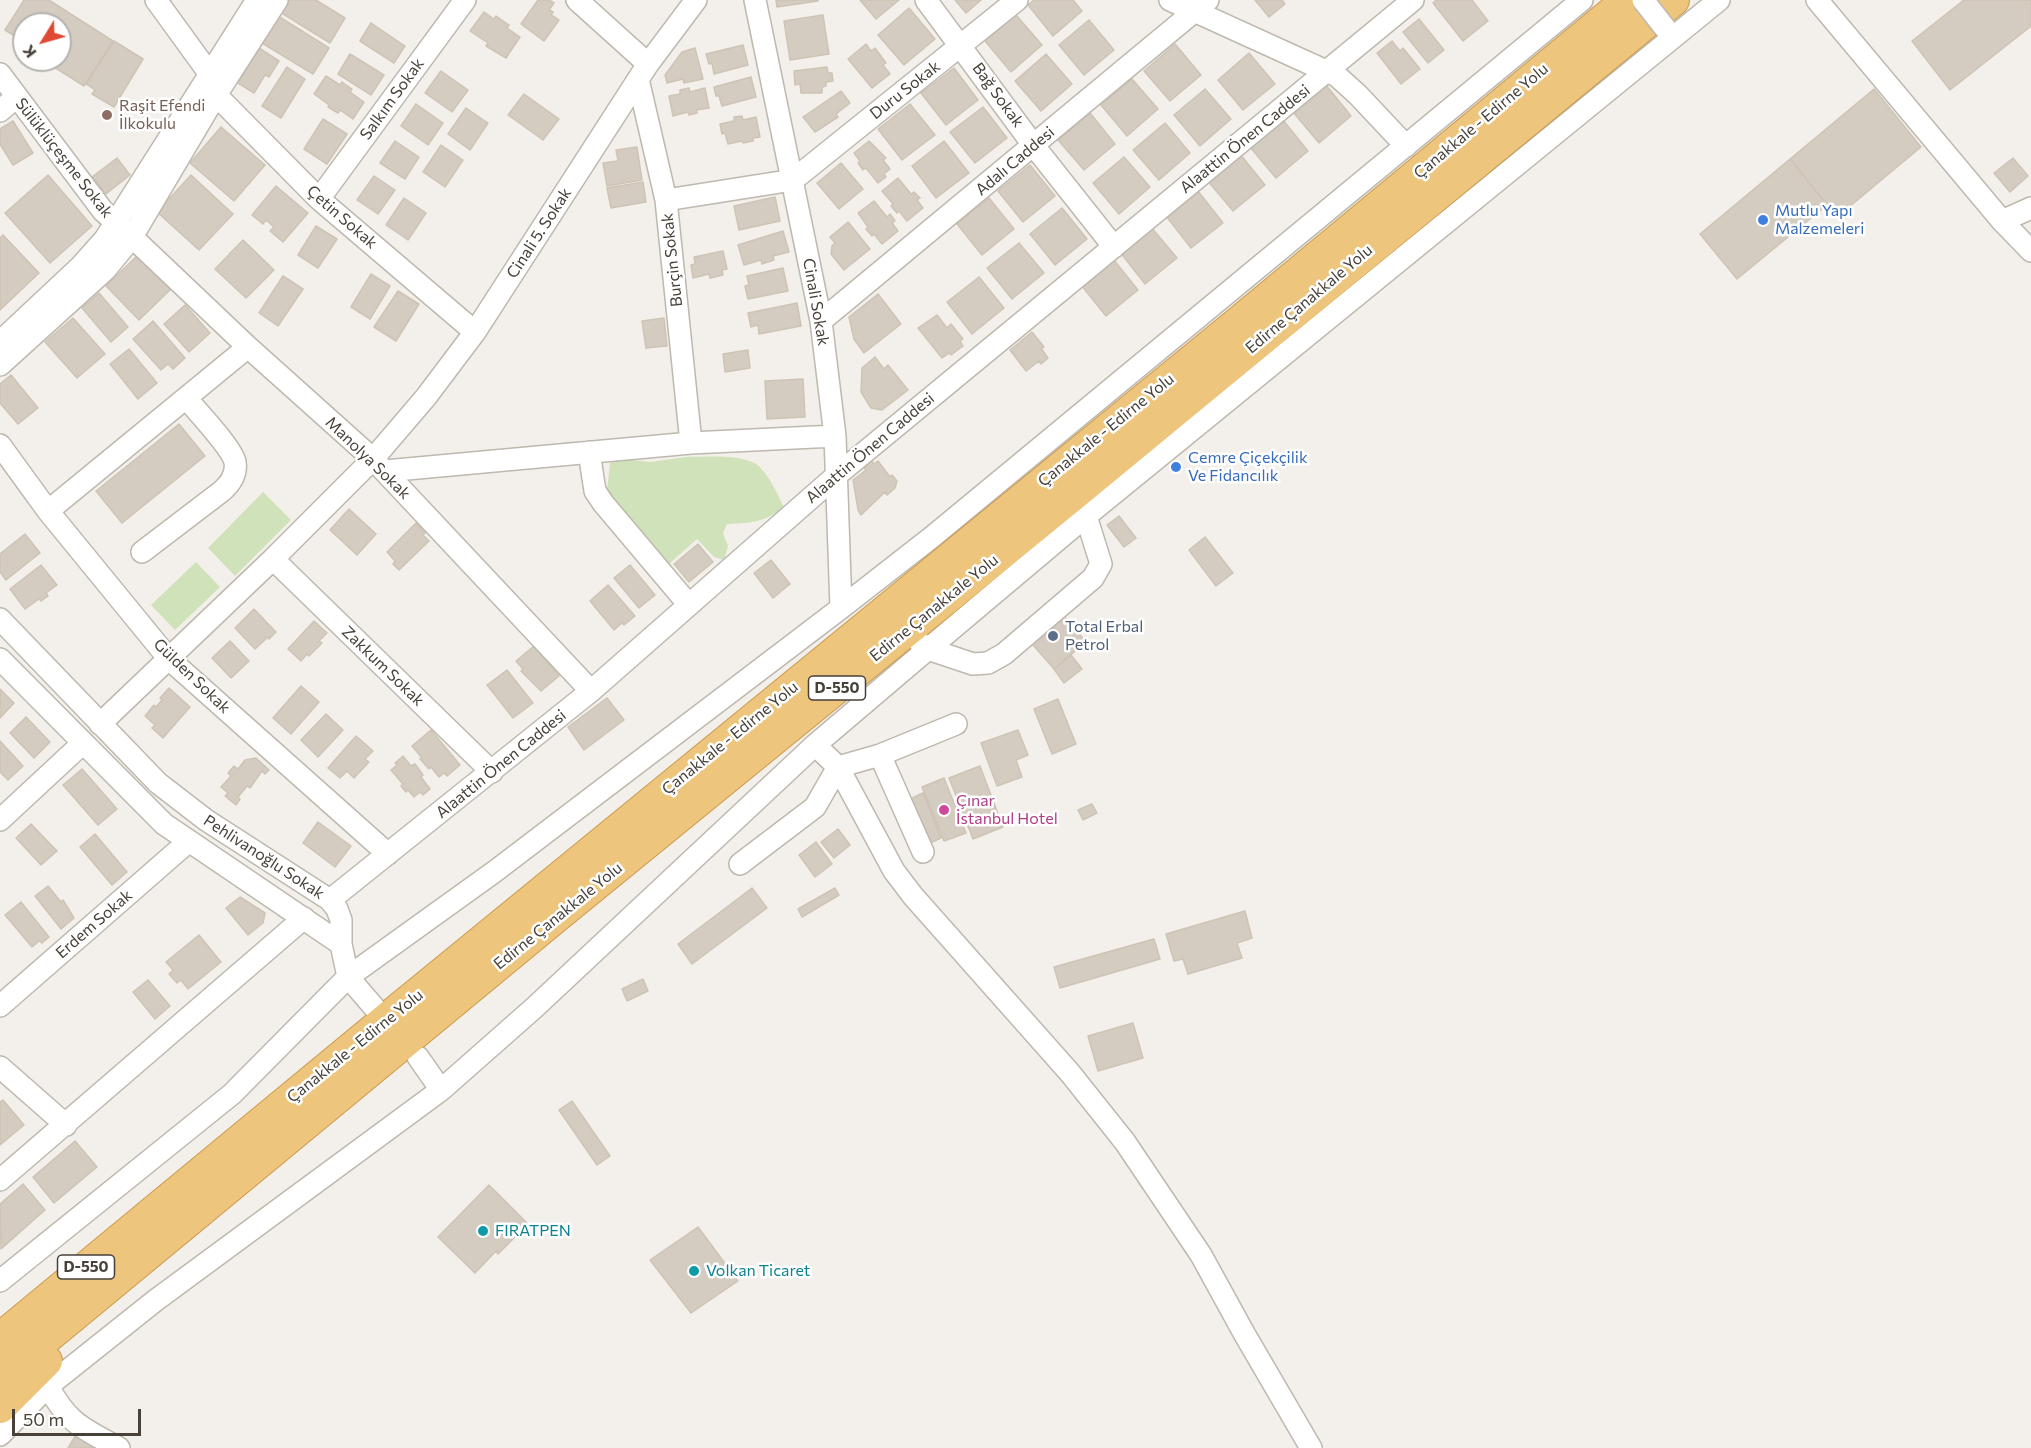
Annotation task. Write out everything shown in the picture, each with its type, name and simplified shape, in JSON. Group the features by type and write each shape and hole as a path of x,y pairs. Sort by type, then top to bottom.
{"highway":[{"name":"Çanakkale - Edirne Yolu","path":"0,1339 183,1206 1245,317 1628,0"},
{"name":"Edirne Çanakkale Yolu","path":"0,1376 183,1206 917,640 1634,50 1669,14"},
{"path":"0,1321 132,1218 183,1206"},
{"path":"0,1407 183,1206"}],"street":[{"path":"156,0 209,73 216,95"},
{"path":"0,342 93,253 115,223 257,0"},
{"path":"0,365 105,270 132,237 216,95 277,0"},
{"name":"Salkım Sokak","path":"319,199 465,0"},
{"path":"577,0 643,72"},
{"name":"Cinali 5. Sokak","path":"100,724 273,559 379,465 475,332 643,72 696,0"},
{"name":"Cinali Sokak","path":"754,0 821,321 835,436 841,608"},
{"name":"Bağ Sokak","path":"926,0 1034,146 1114,247"},
{"name":"Duru Sokak","path":"793,180 1017,0"},
{"path":"1170,0 1202,6 1328,70 1347,84 1406,146"},
{"path":"0,1281 232,1094 348,976 494,872 932,537 1582,0"},
{"path":"1643,0 1669,14"},
{"path":"1634,50 1719,0"},
{"path":"1817,0 2002,220 2031,251"},
{"name":"Alaattin Önen Caddesi","path":"330,900 591,691 837,474 1409,1"},
{"name":"Adalı Caddesi","path":"821,321 1202,6"},
{"name":"Burçin Sokak","path":"643,72 666,200 691,443"},
{"name":"Sülüklüçeşme Sokak","path":"0,74 103,211 132,237"},
{"name":"Çetin Sokak","path":"216,95 319,199 475,332"},
{"path":"0,111 16,97"},
{"path":"666,200 793,180"},
{"path":"2002,220 2031,208"},
{"name":"Manolya Sokak","path":"132,237 248,347 379,465 591,691"},
{"path":"48,511 248,347"},
{"path":"142,552 222,491 232,480 234,473 236,465 230,451 186,398"},
{"path":"379,465 589,452 691,443 835,436"},
{"name":"Gülden Sokak","path":"0,445 48,511 169,659 388,854"},
{"path":"589,452 596,491 603,503 689,605"},
{"path":"0,1435 48,1386 156,1300 441,1090 534,1008 815,745 917,640 973,664 980,664 996,660 1026,637 1093,578 1101,564 1078,506"},
{"name":"Zakkum Sokak","path":"273,559 492,772"},
{"name":"Pehlivanoğlu Sokak","path":"0,619 135,761 182,803 330,900 341,920 341,944"},
{"name":"Pehlivanoğlu Sokak","path":"0,660 164,824 341,944"},
{"path":"740,864 815,807 838,767 880,755 956,724"},
{"path":"0,820 83,743"},
{"path":"815,745 838,767 891,866 913,896 1070,1073 1125,1142 1201,1255 1311,1448"},
{"path":"880,755 922,852"},
{"name":"Erdem Sokak","path":"0,1006 189,841"},
{"path":"0,1180 304,918"},
{"path":"341,944 348,976 379,1012"},
{"path":"418,1057 441,1090"},
{"path":"0,1067 66,1125"},
{"path":"48,1386 59,1406 76,1424 119,1448"}],"green space":[{"path":"686,457 731,457 756,464 768,478 784,508 757,521 727,524 723,533 728,546 724,560 714,557 697,539 669,564 622,513 607,490 610,463 624,459 650,462"},
{"path":"263,492 291,520 235,576 208,548"},
{"path":"196,562 220,587 175,630 151,605"}],"building":[{"path":"24,0 49,0 68,12 16,12"},
{"path":"288,0 316,0 345,18 330,43 280,12"},
{"path":"538,0 549,0 554,3 549,10 553,12 551,15 559,20 544,41 521,24"},
{"path":"776,0 818,0 818,1 777,7"},
{"path":"860,0 899,0 876,19"},
{"path":"955,0 981,0 966,13"},
{"path":"1034,0 1073,0 1082,11 1053,36 1028,5"},
{"path":"1255,0 1282,0 1285,4 1269,17"},
{"path":"1436,0 1472,0 1488,21 1463,41 1433,3"},
{"path":"1964,0 2031,0 2031,26 1950,90 1912,41"},
{"path":"909,8 935,39 904,65 878,35"},
{"path":"484,12 494,19 496,16 509,25 507,28 520,37 506,58 486,46 488,43 470,31"},
{"path":"72,15 113,41 84,86 62,72 72,72"},
{"path":"823,15 829,54 790,60 784,21"},
{"path":"1016,15 1042,45 1011,72 985,41"},
{"path":"278,16 329,48 313,74 262,43"},
{"path":"12,19 12,34 5,30"},
{"path":"1419,19 1444,50 1428,63 1403,32"},
{"path":"1089,20 1114,50 1084,75 1059,45"},
{"path":"371,23 405,46 394,63 360,41"},
{"path":"114,41 143,59 114,107 92,94 95,90 86,84"},
{"path":"1392,41 1400,51 1403,48 1420,69 1401,84 1377,53"},
{"path":"866,44 871,51 875,48 886,63 883,65 890,74 872,88 848,59"},
{"path":"1175,44 1201,75 1170,101 1144,71"},
{"path":"743,45 748,65 714,74 712,63 709,64 706,54"},
{"path":"259,48 279,61 269,77 265,75 254,93 238,83"},
{"path":"695,48 703,79 684,83 683,79 667,83 665,75 682,52"},
{"path":"1249,53 1275,84 1243,110 1218,80"},
{"path":"350,54 384,75 371,95 338,74"},
{"path":"1046,54 1072,84 1041,111 1015,81"},
{"path":"287,67 305,79 281,118 262,106"},
{"path":"827,67 828,73 832,73 833,81 826,82 826,86 822,87 822,93 801,93 800,84 795,85 794,71"},
{"path":"954,68 978,100 946,125 921,93"},
{"path":"441,71 468,90 452,112 425,93"},
{"path":"326,76 340,85 342,82 352,89 350,92 364,102 353,119 340,110 338,113 328,107 329,105 314,94"},
{"path":"751,77 756,97 722,106 714,87"},
{"path":"1132,79 1158,109 1127,136 1101,105"},
{"path":"1326,85 1351,116 1319,143 1293,112"},
{"path":"689,88 690,92 705,88 709,108 696,110 697,113 689,115 688,112 673,116 669,96 680,94 680,90"},
{"path":"1205,89 1231,119 1200,146 1174,115"},
{"path":"1874,89 1921,147 1837,217 1790,159"},
{"path":"841,91 850,103 836,114 838,117 815,132 803,117"},
{"path":"524,94 559,119 543,140 508,115"},
{"path":"416,104 443,123 428,145 401,126"},
{"path":"910,104 935,135 902,160 878,129"},
{"path":"983,107 1007,138 975,163 950,132"},
{"path":"466,108 488,123 470,150 448,134"},
{"path":"1090,113 1115,144 1084,170 1058,140"},
{"path":"742,116 743,120 756,117 760,137 753,138 753,141 728,144 725,133 722,134 720,124 734,121 734,117"},
{"path":"323,119 347,134 327,164 304,149"},
{"path":"1283,120 1308,151 1276,178 1250,147"},
{"path":"13,121 33,153 13,165 0,144 0,129"},
{"path":"1165,123 1190,153 1159,180 1133,150"},
{"path":"221,127 265,165 234,201 190,163"},
{"path":"395,141 419,157 405,179 380,163"},
{"path":"869,141 886,158 883,160 890,169 884,174 886,177 878,183 866,168 863,170 854,153"},
{"path":"944,141 969,173 936,198 912,166"},
{"path":"441,145 463,160 445,187 423,172"},
{"path":"637,147 642,180 607,186 603,163 618,161 616,150"},
{"path":"1240,154 1265,185 1233,211 1207,180"},
{"path":"1124,157 1150,187 1119,214 1093,183"},
{"path":"117,158 130,175 106,194 92,177"},
{"path":"2013,158 2028,176 2010,192 1994,173"},
{"name":"Mutlu Yapı Malzemeleri","path":"1790,159 1827,205 1737,279 1700,234"},
{"path":"841,163 863,189 839,209 817,183"},
{"path":"1030,165 1055,196 1023,222 998,191"},
{"path":"48,175 92,226 50,263 5,213"},
{"path":"191,175 233,214 199,250 157,212"},
{"path":"374,176 395,190 378,214 357,200"},
{"path":"898,178 911,194 914,192 920,198 917,200 923,208 907,221 899,211 897,213 891,206 893,204 882,191"},
{"path":"643,182 646,202 611,208 607,188"},
{"path":"276,186 308,213 283,242 270,231 274,227 266,220 263,224 252,215"},
{"path":"1198,191 1223,223 1191,248 1166,216"},
{"path":"775,197 780,221 739,230 734,206"},
{"path":"404,198 426,213 408,240 386,225"},
{"path":"989,198 1014,229 982,255 957,224"},
{"path":"874,201 887,217 890,214 895,221 892,223 898,231 882,244 874,234 872,236 866,229 868,227 858,213"},
{"path":"1062,208 1087,239 1055,265 1030,234"},
{"path":"848,222 870,249 844,270 831,254 835,243 830,237"},
{"path":"316,226 337,239 318,268 298,255"},
{"path":"1151,227 1177,258 1145,284 1120,252"},
{"path":"783,231 789,252 773,256 774,260 762,264 761,260 744,265 738,245"},
{"path":"3,235 39,273 0,310 0,238"},
{"path":"243,240 274,270 246,298 215,269"},
{"path":"1019,243 1044,273 1012,299 987,268"},
{"path":"723,251 727,269 722,270 723,275 710,278 709,274 693,278 691,265 695,264 694,257"},
{"path":"140,253 173,287 139,320 106,286"},
{"path":"1113,259 1138,290 1106,316 1081,285"},
{"path":"783,268 788,291 748,299 745,286 749,285 747,276"},
{"path":"371,274 390,286 370,319 351,307"},
{"path":"283,276 303,289 278,326 259,313"},
{"path":"979,277 1004,308 972,334 947,302"},
{"path":"398,291 419,304 396,341 374,327"},
{"path":"99,293 128,327 111,342 82,308"},
{"path":"878,294 901,324 864,353 854,339 849,317"},
{"path":"797,303 801,326 759,334 758,325 751,327 748,313"},
{"path":"185,305 210,333 189,352 164,324"},
{"path":"937,315 947,328 951,324 963,339 960,341 963,346 951,355 949,353 942,358 918,328"},
{"path":"73,318 105,354 77,378 45,342"},
{"path":"664,318 667,346 646,348 642,321"},
{"path":"153,321 185,358 173,369 168,364 161,370 133,339"},
{"path":"1032,332 1044,347 1041,348 1048,358 1041,364 1039,361 1026,371 1010,350"},
{"path":"129,349 157,383 138,399 110,364"},
{"path":"748,350 750,368 725,372 723,354"},
{"path":"875,357 884,369 888,365 908,390 882,410 871,408 861,392 862,368"},
{"path":"11,375 38,408 18,424 0,403 0,384"},
{"path":"803,379 805,417 767,419 765,381"},
{"path":"179,424 205,456 122,523 96,491"},
{"path":"871,460 874,464 878,461 890,477 892,475 897,481 895,488 887,495 885,492 861,515 858,510 853,480 866,470 863,467"},
{"path":"349,509 376,534 357,555 330,530"},
{"path":"1119,516 1136,538 1124,547 1107,525"},
{"path":"416,523 429,541 399,570 387,552"},
{"path":"25,534 40,553 6,580 0,572 0,554"},
{"path":"1205,537 1233,573 1216,586 1189,550"},
{"path":"698,544 713,562 689,582 674,564"},
{"path":"771,560 790,584 773,598 754,573"},
{"path":"41,565 57,585 46,593 48,596 41,601 39,599 25,609 10,589"},
{"path":"630,565 655,595 639,608 614,578"},
{"path":"608,585 635,616 614,630 590,601"},
{"path":"1053,603 1086,642 1054,669 1020,630"},
{"path":"254,609 276,632 255,649 235,628"},
{"path":"314,621 327,633 319,641 322,643 301,661 288,649"},
{"path":"230,641 249,661 231,678 212,658"},
{"path":"534,646 559,676 541,691 521,671 523,669 516,661"},
{"path":"1071,655 1082,669 1064,683 1054,669"},
{"path":"507,670 533,703 513,718 487,685"},
{"path":"301,686 319,702 291,734 273,718"},
{"path":"169,688 190,707 163,738 152,728 155,725 145,716 154,705 156,707 162,700 160,698"},
{"path":"0,689 14,703 0,718"},
{"path":"607,698 624,720 584,750 568,727"},
{"path":"1058,699 1076,744 1052,754 1034,709"},
{"path":"326,714 343,730 318,757 301,740"},
{"path":"26,717 50,742 34,758 10,733"},
{"path":"431,730 460,765 447,776 444,773 439,777 431,767 429,769 412,746"},
{"path":"1018,730 1028,755 1016,760 1022,777 997,786 981,743"},
{"path":"356,736 373,751 365,759 369,762 354,778 347,771 340,778 328,768"},
{"path":"0,741 23,766 8,780 0,772"},
{"path":"403,756 411,766 415,764 423,775 421,777 430,789 423,795 420,792 414,797 408,790 406,792 401,786 403,784 391,770"},
{"path":"256,758 269,770 265,774 262,771 250,788 247,786 238,797 240,799 236,805 225,796 228,793 221,787 231,776 228,773 234,766 238,769 245,760"},
{"path":"980,766 1003,827 973,839 949,778"},
{"path":"82,769 117,809 98,825 63,785"},
{"name":"Çınar İstanbul Hotel","path":"944,778 966,833 944,841 922,787"},
{"path":"923,793 941,838 928,844 910,799"},
{"path":"1092,804 1097,813 1083,820 1078,810"},
{"path":"318,822 351,846 335,867 303,843"},
{"path":"31,824 57,851 41,865 16,838"},
{"path":"838,829 850,845 834,858 821,842"},
{"path":"95,834 127,872 112,885 80,847"},
{"path":"816,842 832,864 815,877 799,855"},
{"path":"48,886 61,902 63,900 74,918 61,929 35,896"},
{"path":"752,888 767,908 692,964 678,944"},
{"path":"835,888 839,895 802,917 798,909"},
{"path":"240,897 265,913 263,923 248,935 226,908"},
{"path":"21,902 49,937 32,947 5,915"},
{"path":"1245,911 1252,938 1237,943 1242,958 1188,974 1183,959 1174,961 1166,934"},
{"path":"199,935 221,962 188,989 181,980 177,983 169,974 173,970 166,962"},
{"path":"1154,939 1160,959 1060,988 1054,967"},
{"path":"643,979 648,991 627,1001 622,989"},
{"path":"148,980 170,1006 155,1019 133,992"},
{"path":"1133,1023 1143,1058 1098,1071 1088,1036"},
{"path":"3,1100 24,1125 0,1145 0,1102"},
{"path":"572,1101 610,1156 597,1165 559,1110"},
{"path":"75,1141 97,1167 54,1203 33,1177"},
{"path":"23,1184 45,1210 1,1249 0,1204"},
{"name":"FIRATPEN","path":"489,1185 528,1224 498,1254 496,1251 475,1273 438,1237"},
{"name":"Volkan Ticaret","path":"698,1227 738,1281 691,1313 650,1260"},
{"path":"76,1435 97,1448 68,1448"}],"place":[{"name":"Raşit Efendi İlkokulu","path":"107,115"},
{"name":"Mutlu Yapı Malzemeleri","path":"1763,220"},
{"name":"Cemre Çiçekçilik Ve Fidancılık","path":"1176,467"},
{"name":"Total Erbal Petrol","path":"1053,636"},
{"name":"Çınar İstanbul Hotel","path":"944,810"},
{"name":"FIRATPEN","path":"483,1231"},
{"name":"Volkan Ticaret","path":"694,1271"}]}
